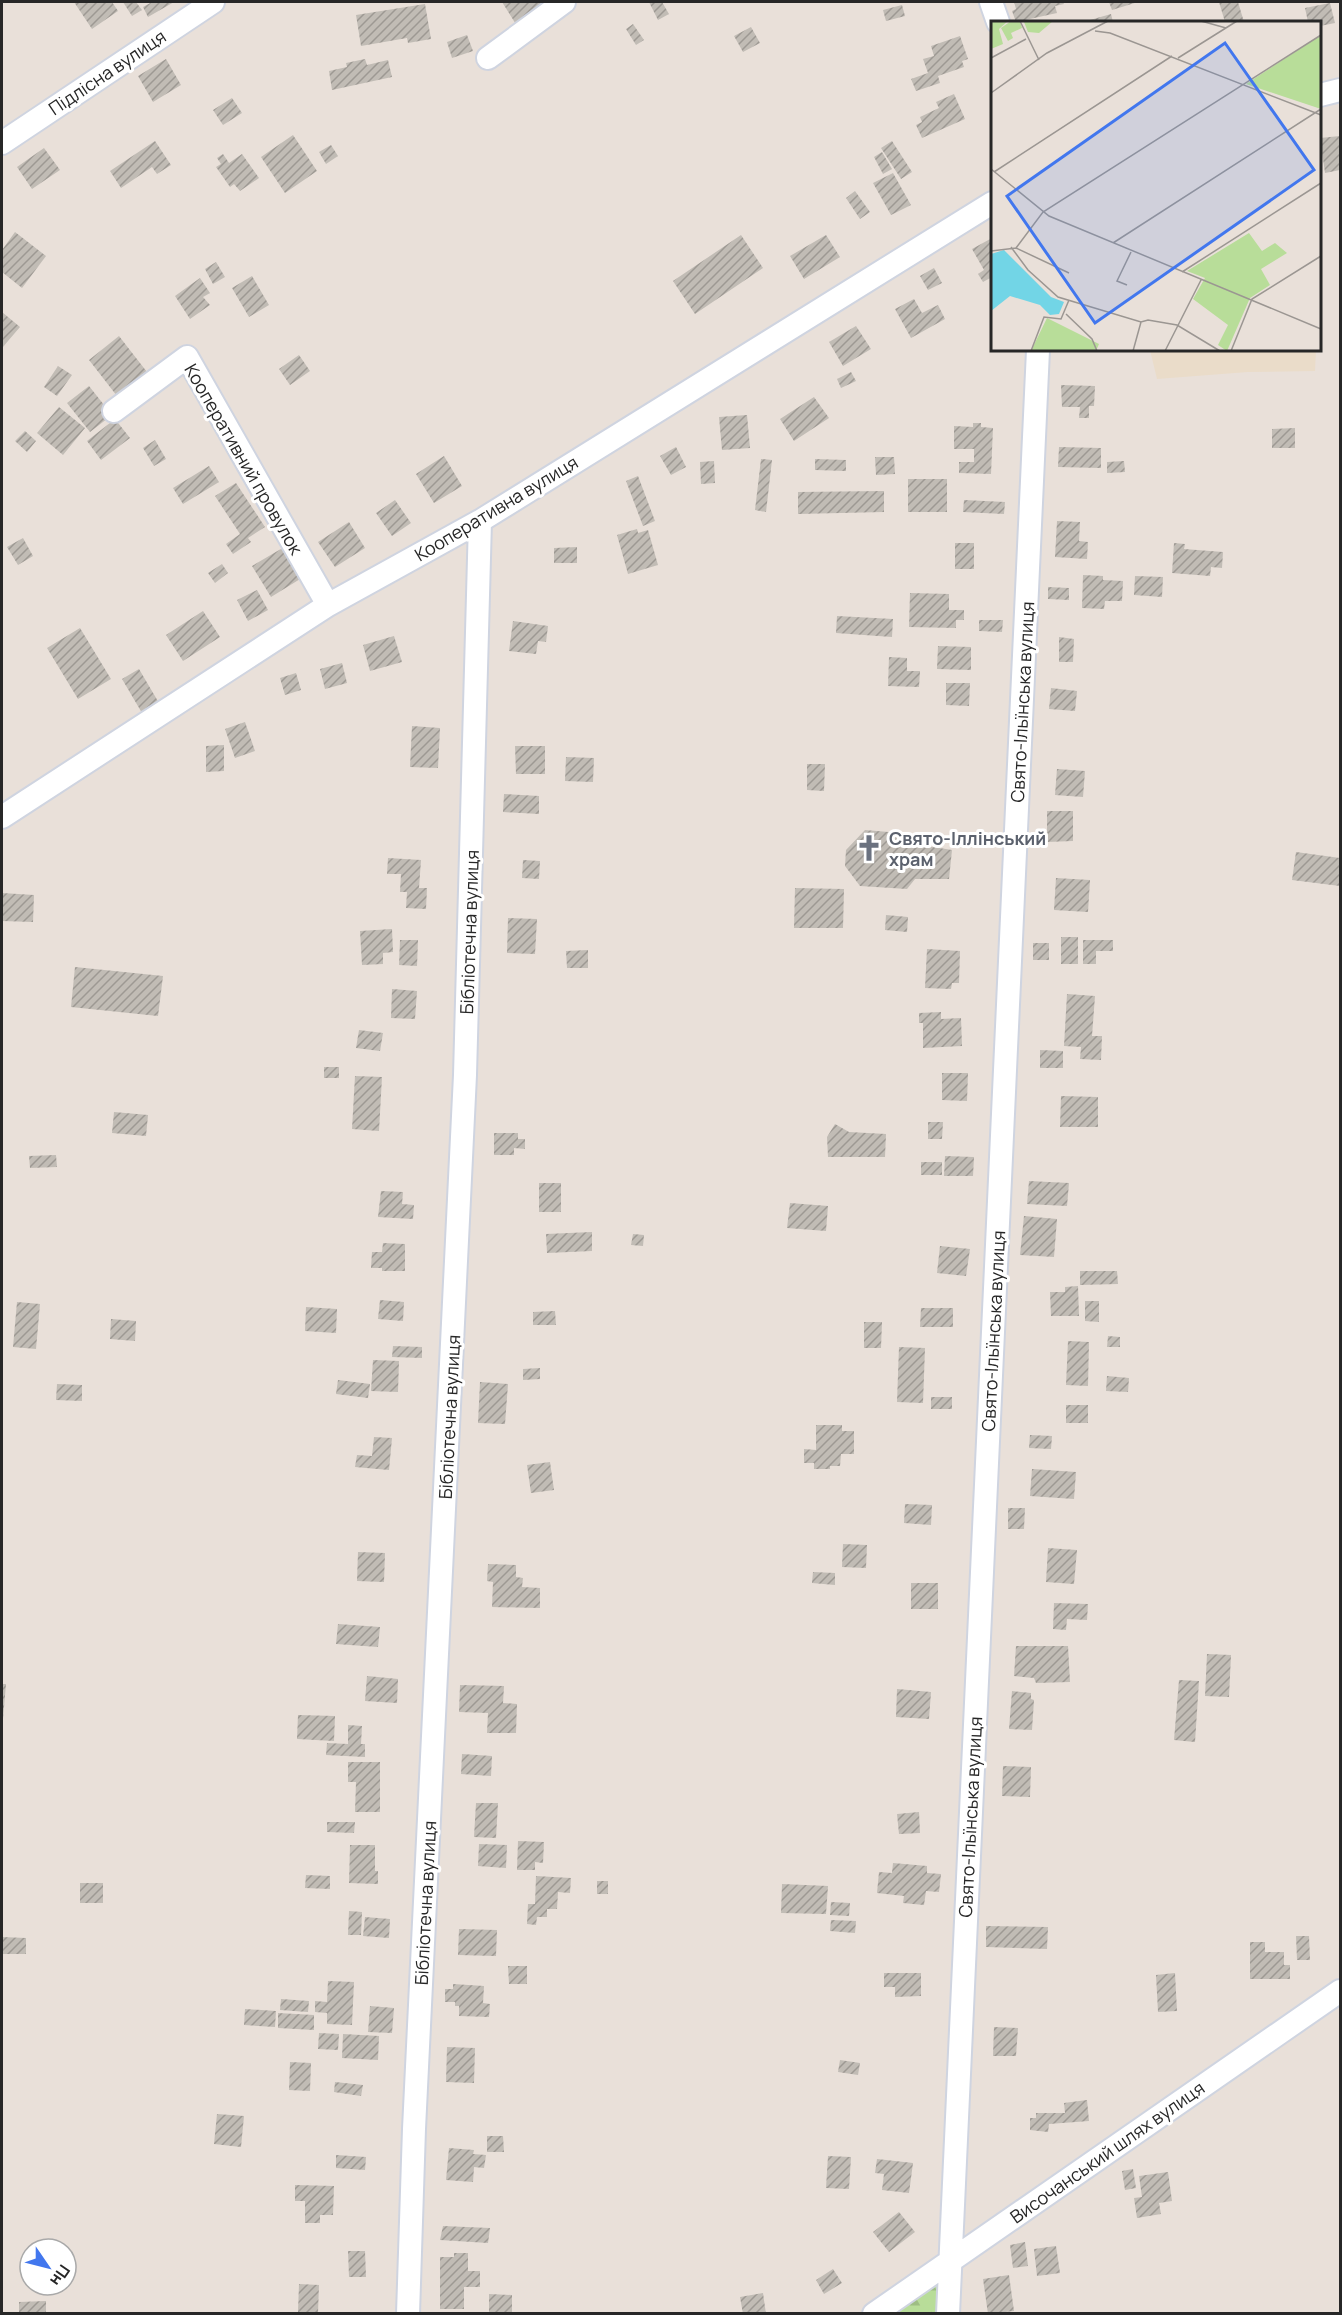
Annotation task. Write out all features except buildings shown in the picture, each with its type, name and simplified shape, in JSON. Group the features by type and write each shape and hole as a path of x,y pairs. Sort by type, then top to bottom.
{"street":[{"name":"Підлісна вулиця","path":"2,143 213,2"},
{"path":"488,58 564,2"},
{"path":"991,2 998,21"},
{"path":"1321,95 1341,90"},
{"name":"Кооперативна вулиця","path":"2,817 328,605 480,521 834,299 991,204"},
{"name":"Свято-Ільїнська вулиця","path":"948,2313 1038,351"},
{"name":"Кооперативний провулок","path":"114,411 187,357 328,605"},
{"name":"Бібліотечна вулиця","path":"408,2313 414,2129 465,1076 480,521"},
{"name":"Височанський шлях вулиця","path":"874,2313 1341,1991"}],"shaded area":[{"path":"1150,351 1316,351 1315,371 1248,372 1157,379"}],"green space":[{"path":"950,2261 948,2313 874,2313"}],"place":[{"name":"Свято-Іллінський храм","path":"869,848"}]}
